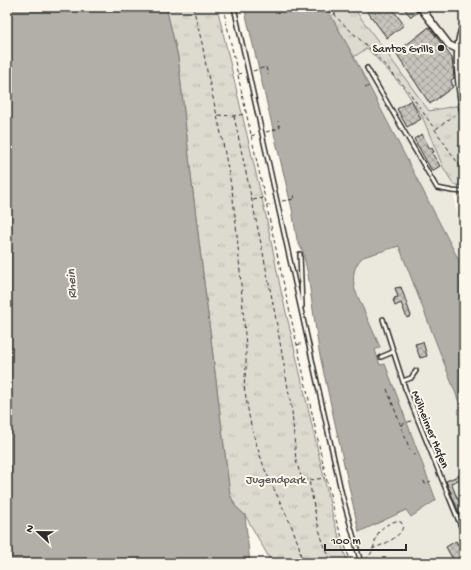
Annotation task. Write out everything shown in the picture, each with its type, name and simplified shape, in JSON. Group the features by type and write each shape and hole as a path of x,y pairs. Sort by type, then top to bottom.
{"street":[{"path":"420,7 449,45 460,50"},
{"path":"462,110 460,50 464,29"}],"lane":[{"path":"234,7 276,203 342,495 361,563"},
{"path":"367,68 437,188 462,192"},
{"path":"300,254 302,315"},
{"name":"Mülheimer Hafen","path":"383,319 403,381 464,534"},
{"path":"381,357 393,352"},
{"path":"403,381 412,378 416,371"}],"path":[{"path":"193,7 229,171 237,234 246,347 244,386 250,421 254,440 265,470 292,527 299,546 302,563"},
{"path":"222,7 326,477 336,520 351,563"},
{"path":"331,7 337,18 370,49 407,89 460,166 462,215 464,218"},
{"path":"237,74 266,67 268,75"},
{"path":"365,88 369,86"},
{"path":"435,129 462,110"},
{"path":"217,114 234,116 245,114"},
{"path":"234,116 264,253 292,411 296,461 301,476 309,480 326,477"},
{"path":"250,136 280,128 278,121"},
{"path":"266,206 295,199 293,192"},
{"path":"252,200 264,197"},
{"path":"296,345 308,342"},
{"path":"388,389 410,450"},
{"path":"401,425 414,420"},
{"path":"413,455 420,452"},
{"path":"309,480 323,543 326,553 333,563"},
{"path":"424,481 425,484 431,481"},
{"path":"361,563 368,558 375,537 382,528 387,524 396,521 401,522 403,526 400,533 385,543 372,549"},
{"path":"347,554 358,552"}],"shaded area":[{"path":"354,7 464,7 464,105 429,111"},
{"path":"367,48 404,88 422,116 443,167 454,185 455,208 464,226 464,270 354,57"},
{"path":"399,246 464,415 464,563 366,563 357,538 359,532 406,510 411,517 384,364 380,366 374,350 380,347 355,290 353,282 354,271 359,261 363,257"}],"green space":[{"name":"Jugendpark","path":"166,7 217,7 266,216 280,286 334,521 349,563 272,563 245,515 236,507 230,495 178,57"},
{"path":"335,7 353,7 429,111 460,105 463,134 462,185 454,185 443,167 422,116 404,88 367,48 354,57 331,16 337,12"}],"water":[{"name":"Rhein","path":"7,7 166,7 178,57 230,495 236,507 245,515 250,563 7,563"},
{"path":"244,7 326,7 354,57 464,270 464,415 399,246 363,257 355,268 355,290 380,347 375,350 380,365 385,364 436,500 411,517 406,510 359,532 319,351 308,275 303,252 297,240 292,209"}],"building":[{"path":"364,7 391,7 404,25 387,38"},
{"path":"403,7 414,7 418,12 411,17"},
{"path":"429,27 452,58 454,78 451,80 453,87 430,104 396,53"},
{"path":"411,100 421,119 407,127 397,109"},
{"path":"422,134 430,149 432,148 434,152 432,153 440,166 432,171 414,139"},
{"path":"401,287 411,316 407,318 401,303 395,306 393,300 395,300 394,298 398,297 395,288"},
{"path":"423,342 427,356 420,358 415,344"},
{"path":"460,475 461,479 451,483 458,500 464,498 464,525 446,481"},
{"path":"456,541 458,545 464,542 464,563 455,563 446,547"}],"place":[{"name":"Santos Grills","path":"441,48"}]}
